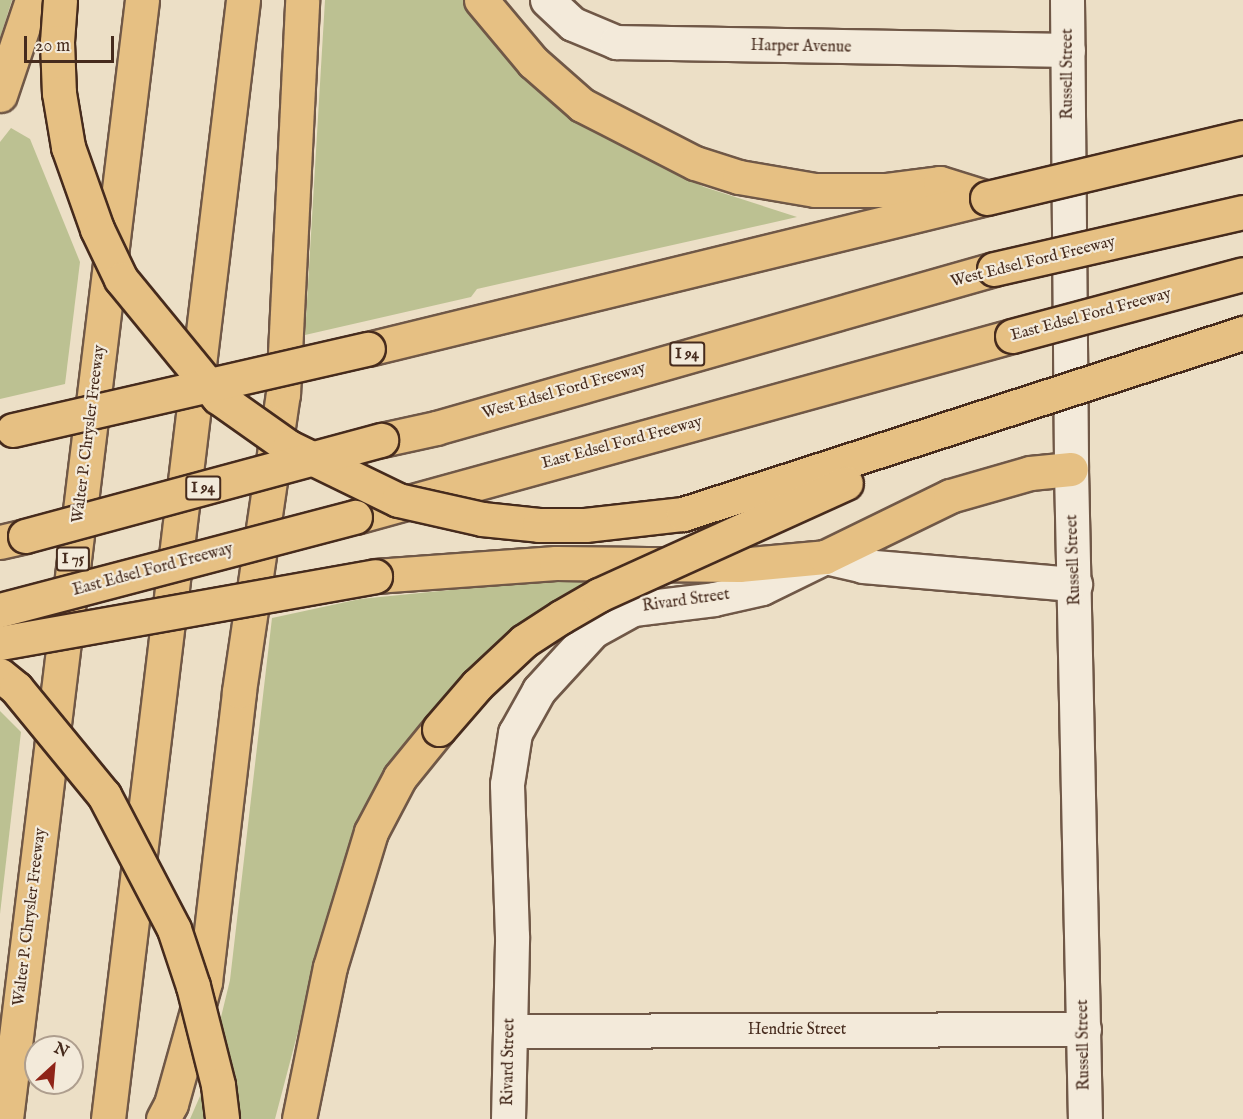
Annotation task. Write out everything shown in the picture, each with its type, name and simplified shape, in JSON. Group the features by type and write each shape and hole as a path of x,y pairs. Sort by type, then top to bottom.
{"highway":[{"path":"0,95 32,0"},
{"path":"60,0 59,83 68,147 97,229 121,279 219,398 289,447 358,483 398,500 482,519 585,525 642,521 724,504 1243,333"},
{"name":"Walter P. Chrysler Freeway","path":"6,1119 142,0"},
{"path":"108,1119 243,0"},
{"path":"167,1112 205,982 239,691 283,394 302,0"},
{"path":"481,0 533,62 582,105 637,135 695,162 739,177 814,190 844,191 940,183 987,198"},
{"path":"6,431 368,349 1243,137"},
{"name":"West Edsel Ford Freeway","path":"13,539 381,440 436,428 994,269 1243,212"},
{"name":"East Edsel Ford Freeway","path":"0,610 355,517 1243,274"},
{"path":"299,1119 330,967 371,832 400,777 477,685 524,641 561,616 599,595 990,418"},
{"path":"0,644 375,576 556,563 739,565 825,557 950,496 1030,473 1071,470"},
{"path":"0,675 16,688 104,795 174,929 196,997 218,1085 222,1119"}],"street":[{"name":"Harper Avenue","path":"547,0 573,24 616,42 1068,50"},
{"name":"Russell Street","path":"1067,0 1071,470 1085,1119"},
{"path":"825,557 863,566 1075,584"},
{"name":"Rivard Street","path":"508,1119 512,936 507,784 515,733 539,690 593,631 633,609 714,599 762,588 825,557"},
{"name":"Hendrie Street","path":"510,1031 1084,1029"}],"green space":[{"path":"0,0 12,0 0,38"},
{"path":"325,0 466,0 563,105 651,161 704,187 797,217 477,289 471,297 305,335"},
{"path":"11,128 30,139 80,262 65,384 0,399 0,142"},
{"path":"559,579 611,579 483,660 443,698 378,789 342,864 275,1119 190,1119 204,1087 230,980 272,618 360,599"},
{"path":"0,711 21,732 0,914"}]}
